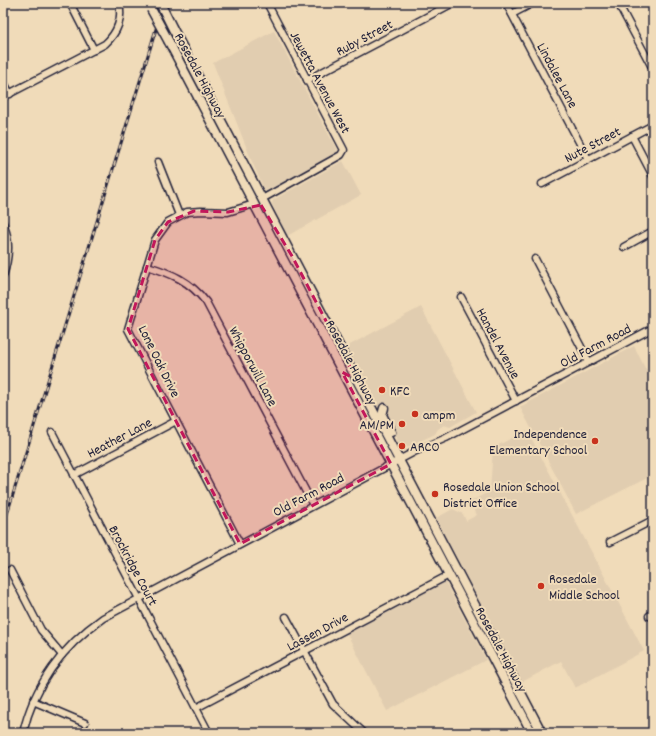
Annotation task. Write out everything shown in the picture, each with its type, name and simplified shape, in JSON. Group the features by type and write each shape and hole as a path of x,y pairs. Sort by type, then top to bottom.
{"main road":[{"name":"Rosedale Highway","path":"160,3 542,733"},
{"name":"Rosedale Highway","path":"150,6 532,733"},
{"path":"206,111 219,128 254,195 258,199 262,199"},
{"path":"254,204 261,205 283,247 292,256"},
{"path":"317,324 327,334 350,376 357,380"},
{"path":"384,408 382,416 392,435 394,450"},
{"path":"428,536 440,550 452,572 460,575"}],"street":[{"path":"70,3 94,50"},
{"path":"3,97 105,44 115,32 120,15 119,3"},
{"name":"Jewetta Avenue West","path":"262,199 341,155 344,150 267,3"},
{"name":"Ruby Street","path":"307,80 453,3"},
{"name":"Lindalee Lane","path":"506,3 588,159"},
{"path":"512,14 533,3"},
{"path":"618,3 653,69"},
{"path":"3,81 10,94"},
{"name":"Nute Street","path":"542,184 653,125"},
{"path":"632,136 653,176"},
{"path":"158,162 179,215"},
{"name":"Lone Oak Drive","path":"240,544 128,329 158,234 168,222 179,215 194,211 228,212 254,204"},
{"path":"3,223 7,233 9,248 3,276"},
{"path":"624,247 653,232"},
{"path":"535,259 589,362"},
{"name":"Whipporwill Lane","path":"147,266 169,273 185,281 206,302 313,505"},
{"name":"Handel Avenue","path":"461,297 516,401"},
{"name":"Old Farm Road","path":"23,733 33,701 46,677 62,655 92,626 138,598 313,505 516,401 653,328"},
{"name":"Heather Lane","path":"74,475 176,421"},
{"name":"Brockridge Court","path":"52,432 209,733"},
{"path":"610,542 653,520"},
{"path":"10,570 43,634 62,655"},
{"name":"Lassen Drive","path":"196,708 448,574"},
{"path":"286,617 333,704 364,733"},
{"path":"33,701 85,724"}],"highlighted area":[{"path":"261,205 292,256 357,380 342,372 391,464 240,544 128,329 155,240 168,222 194,211 228,212"}],"shaded area":[{"path":"274,31 339,154 265,191 213,63"},
{"path":"343,161 361,195 287,236 272,204 273,200"},
{"path":"421,307 476,412 450,427 444,425 438,429 435,434 405,448 398,447 395,433 386,416 379,409 346,347"},
{"name":"Independence Elementary School","path":"634,346 646,370 653,367 653,475 576,514 520,407"},
{"name":"Rosedale Middle School","path":"527,430 644,651 575,688 561,661 522,682 436,518 453,509 463,514 466,521 477,515 470,502 490,491 493,448"},
{"path":"443,578 486,660 387,711 345,630"}],"railway":[{"path":"3,527 164,3"}],"place":[{"name":"KFC","path":"382,390"},
{"name":"ampm","path":"415,414"},
{"name":"AM/PM","path":"402,424"},
{"name":"Independence Elementary School","path":"595,441"},
{"name":"ARCO","path":"402,446"},
{"name":"Rosedale Union School District Office","path":"435,494"},
{"name":"Rosedale Middle School","path":"541,586"}]}
